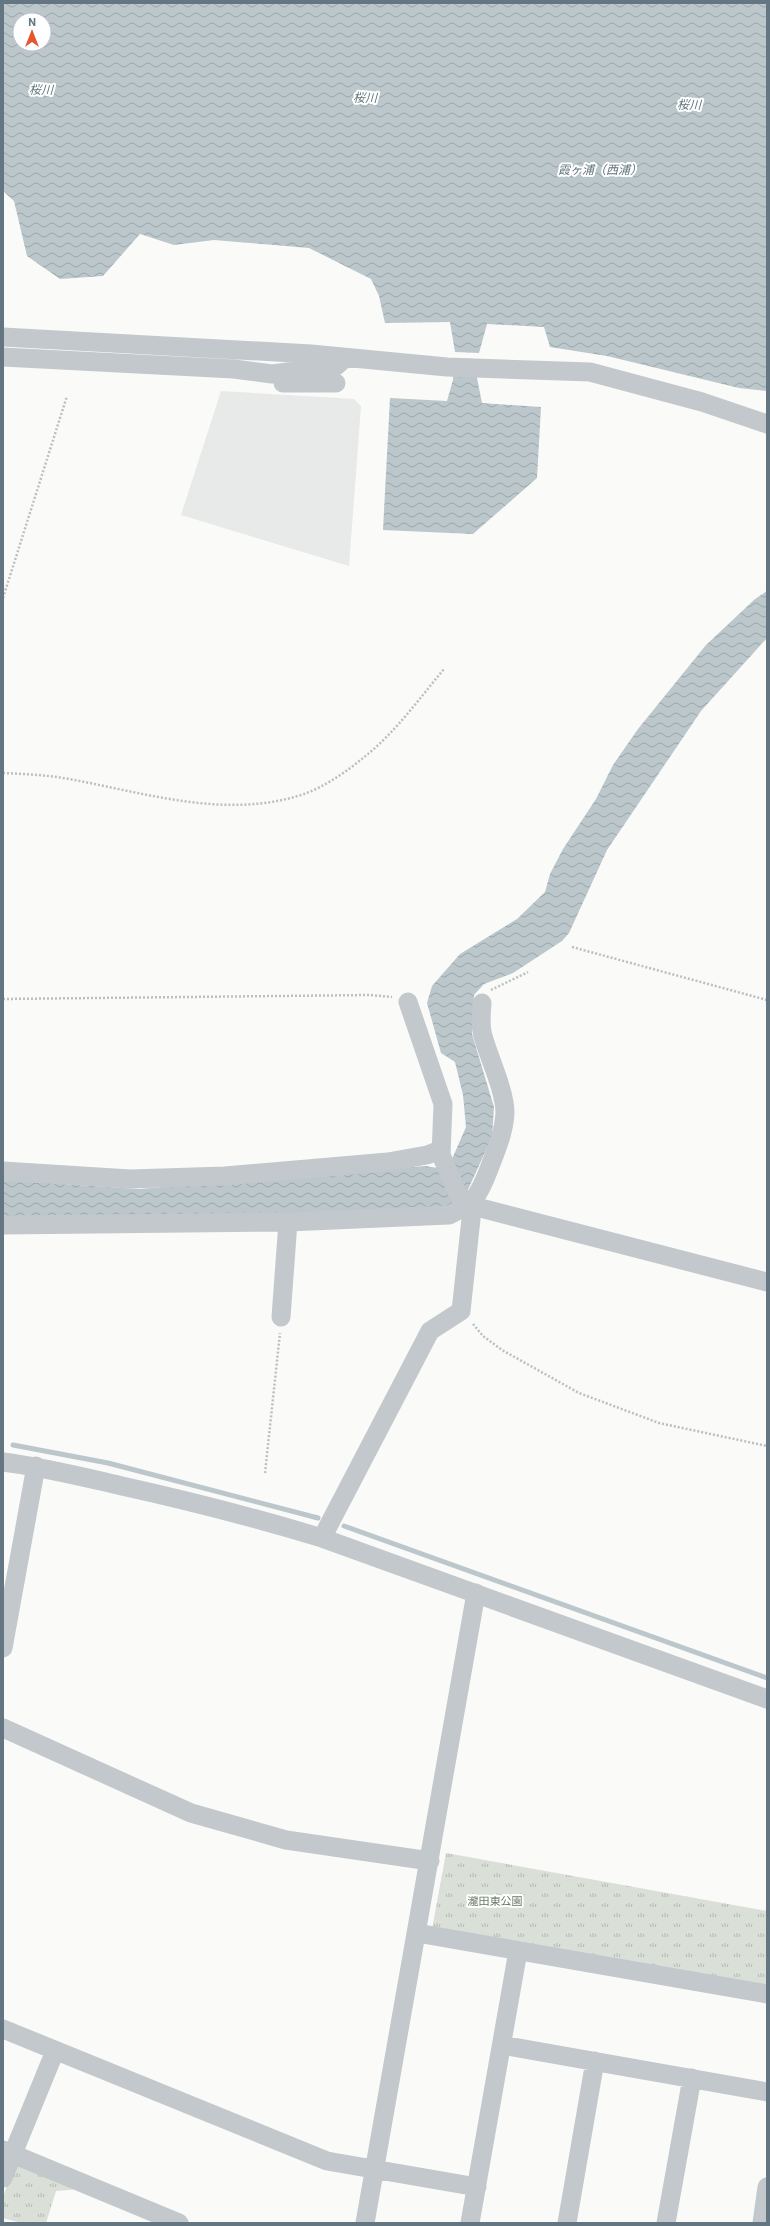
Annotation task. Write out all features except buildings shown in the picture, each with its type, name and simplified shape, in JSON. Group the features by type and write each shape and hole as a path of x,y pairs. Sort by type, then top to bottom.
{"street":[{"path":"3,337 346,357 447,367 572,371 600,374 702,402 767,424"},
{"path":"3,357 234,369 272,374 336,366 346,357"},
{"path":"272,374 278,383 336,383"},
{"path":"322,1538 430,1332 461,1311 471,1220 464,1200 442,1156 443,1104 408,1002"},
{"path":"3,1225 288,1222 449,1215 485,1180 502,1134 505,1112 492,1064 482,1036 482,1003"},
{"path":"3,1171 130,1179 225,1176 388,1162 427,1155 442,1156"},
{"path":"464,1200 767,1282"},
{"path":"281,1317 288,1222"},
{"path":"3,1462 36,1466 245,1516 322,1538 767,1698"},
{"path":"4,1643 36,1466"},
{"path":"365,2223 430,1861 476,1593"},
{"path":"3,1728 191,1813 286,1840 430,1861"},
{"path":"417,1933 767,1994"},
{"path":"470,2223 518,1951"},
{"path":"3,2029 327,2161 375,2171 477,2187"},
{"path":"502,2045 767,2092"},
{"path":"3,2178 8,2152 55,2051"},
{"path":"567,2223 595,2061"},
{"path":"666,2223 692,2078"},
{"path":"8,2152 179,2223"},
{"path":"762,2223 767,2187"}],"path":[{"path":"3,598 67,396"},
{"path":"3,773 67,778 208,804 241,806 272,803 305,794 335,778 363,758 383,740 444,669"},
{"path":"572,947 767,1000"},
{"path":"482,1003 490,990 528,972"},
{"path":"3,999 370,995 397,997 408,1002"},
{"path":"461,1311 483,1336 502,1350 579,1393 659,1423 767,1446"},
{"path":"265,1473 281,1317"}],"shaded area":[{"path":"221,391 354,399 361,406 349,566 181,515"}],"green space":[{"name":"瀧田東公園","path":"446,1853 767,1911 767,1986 432,1929"},
{"path":"15,2158 81,2189 56,2191 46,2223 21,2223 3,2218 3,2198"}],"water":[{"name":"霞ヶ浦（西浦）","path":"3,3 767,3 767,391 739,388 607,356 550,347 544,327 487,324 479,353 455,352 450,322 385,323 379,296 371,279 309,248 214,240 174,245 140,234 103,276 60,279 27,256 14,201 3,191"},
{"path":"453,363 477,363 477,378 482,403 541,407 537,478 473,534 383,530 390,398 447,401 453,380"},
{"path":"767,591 767,638 701,711 607,850 569,933 562,941 513,973 484,984 474,995 472,1034 494,1107 492,1137 466,1194 451,1207 250,1217 3,1217 3,1180 139,1189 425,1166 438,1168 452,1159 466,1127 463,1095 455,1062 441,1053 427,1003 432,986 460,954 517,919 545,892 550,874 563,849 596,799 613,765 638,729 706,645 755,599"}],"waterway":[{"path":"13,1445 108,1463 318,1518"},
{"path":"344,1526 767,1678"}],"water label":[{"name":"桜川","path":"41,90"},
{"name":"桜川","path":"365,98"},
{"name":"桜川","path":"689,105"}]}
